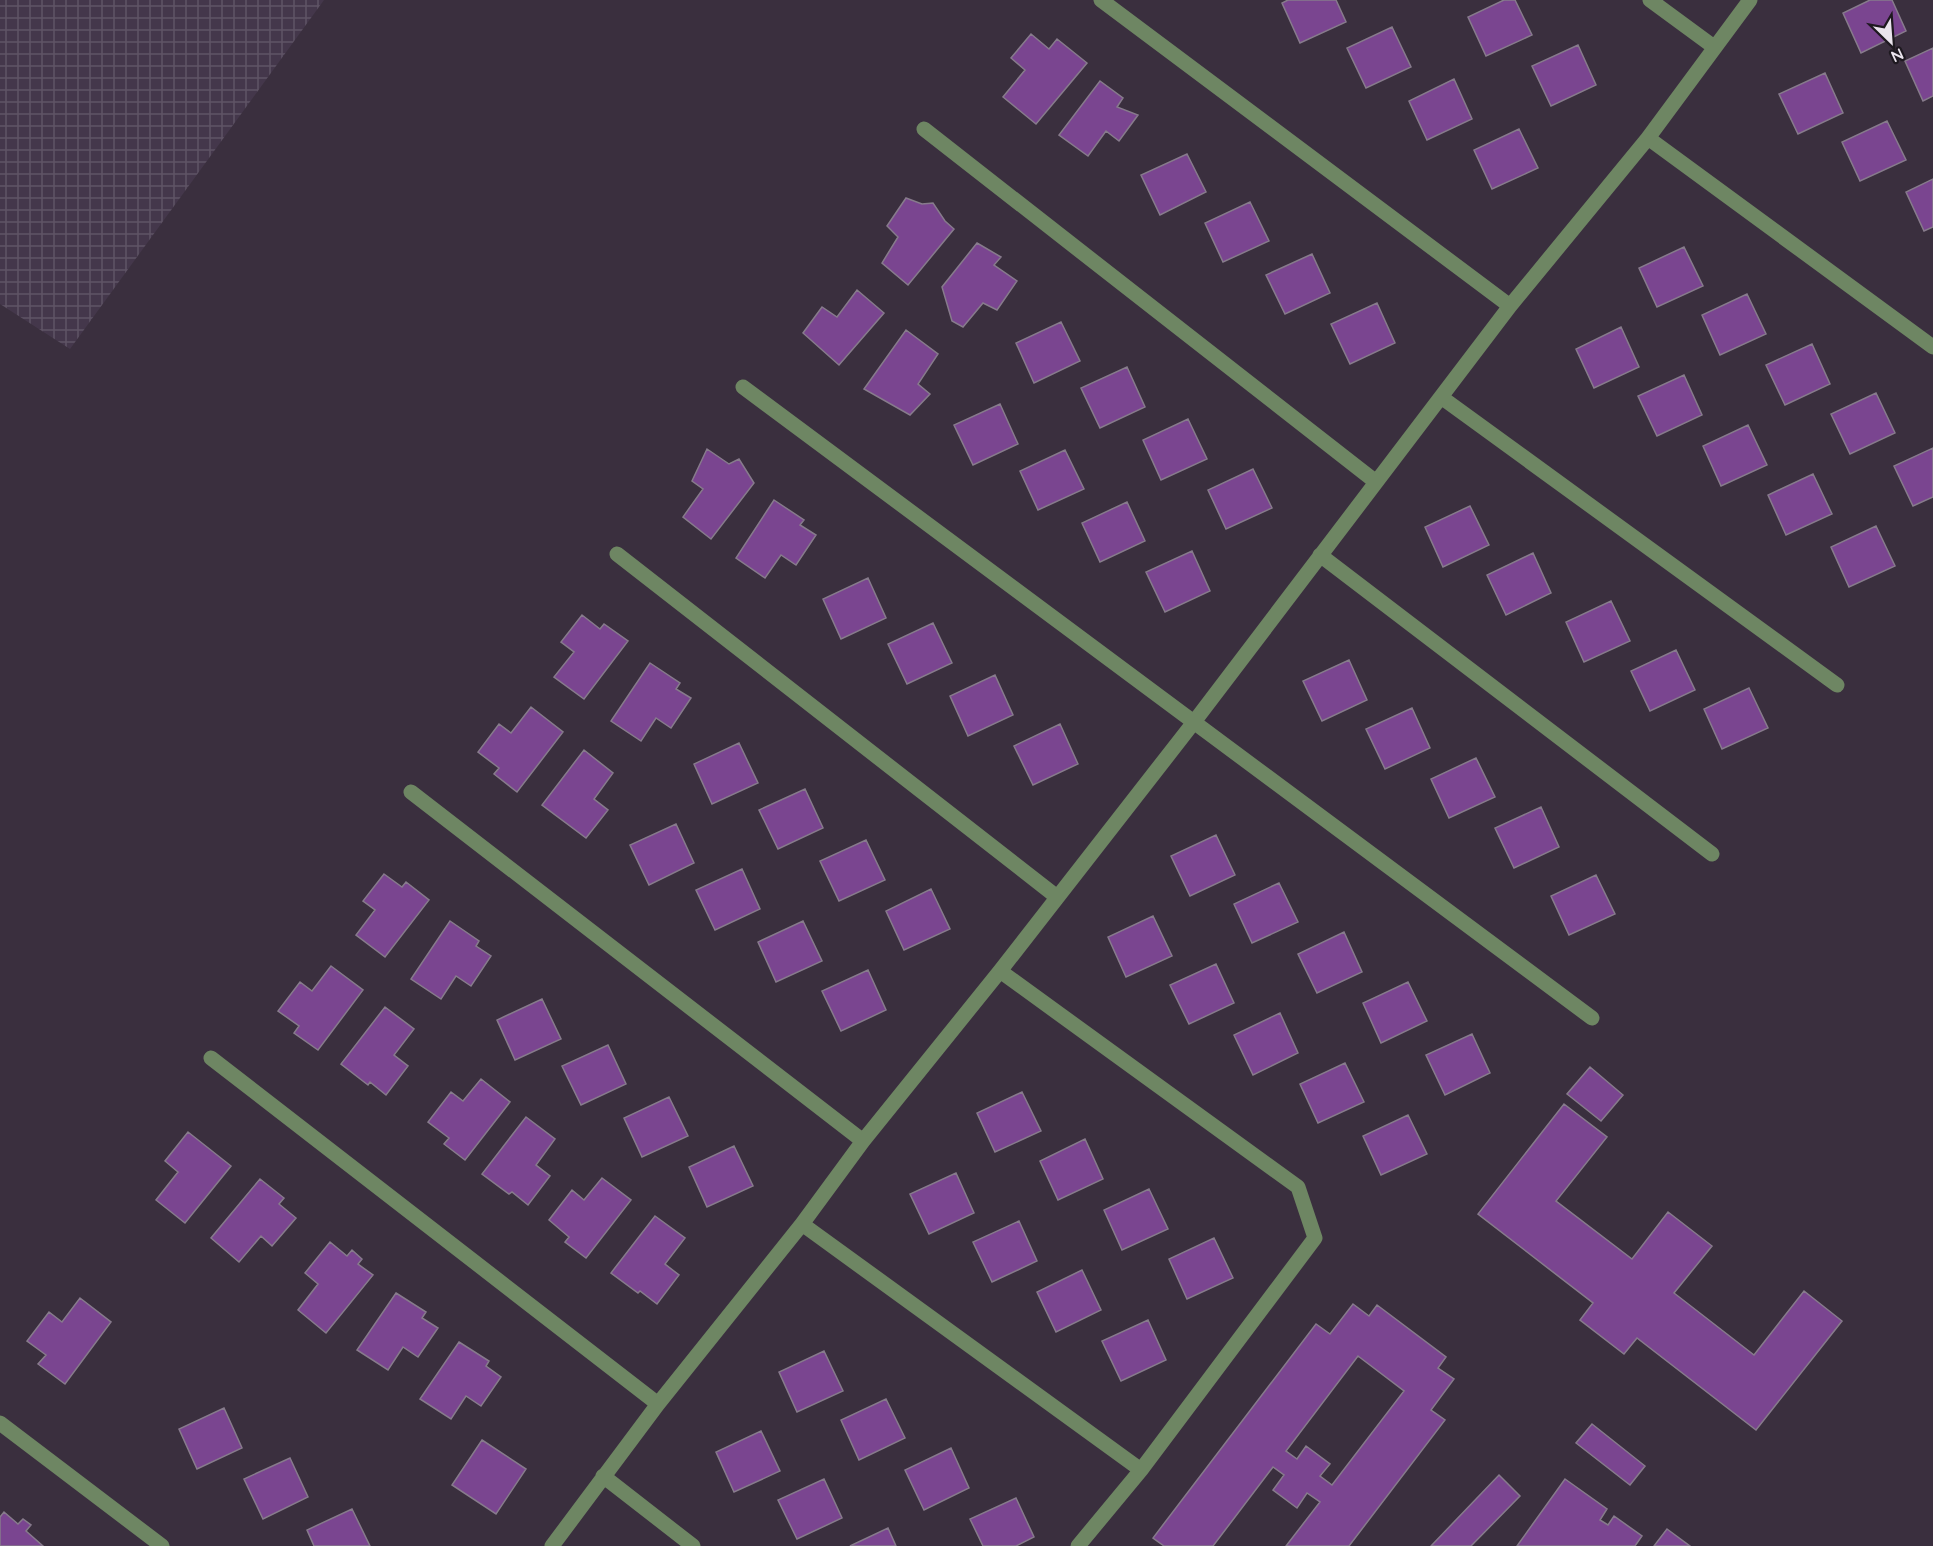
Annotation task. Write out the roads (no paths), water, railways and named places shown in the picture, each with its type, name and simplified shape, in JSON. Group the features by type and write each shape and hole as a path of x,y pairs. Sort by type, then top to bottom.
{"street":[{"path":"1101,0 1510,306"},
{"path":"1650,0 1714,47"},
{"path":"552,1546 658,1404 802,1224 863,1141 1000,971 1194,722 1510,306 1648,138 1750,0"},
{"path":"924,129 1376,482"},
{"path":"1648,138 1933,347"},
{"path":"743,387 1592,1018"},
{"path":"1441,397 1837,685"},
{"path":"617,554 1057,897"},
{"path":"1320,555 1712,854"},
{"path":"411,792 863,1141"},
{"path":"1000,971 1298,1187 1316,1238 1141,1470 1078,1546"},
{"path":"211,1058 658,1404"},
{"path":"802,1224 1141,1470"},
{"path":"0,1423 162,1546"},
{"path":"603,1476 693,1546"}]}
